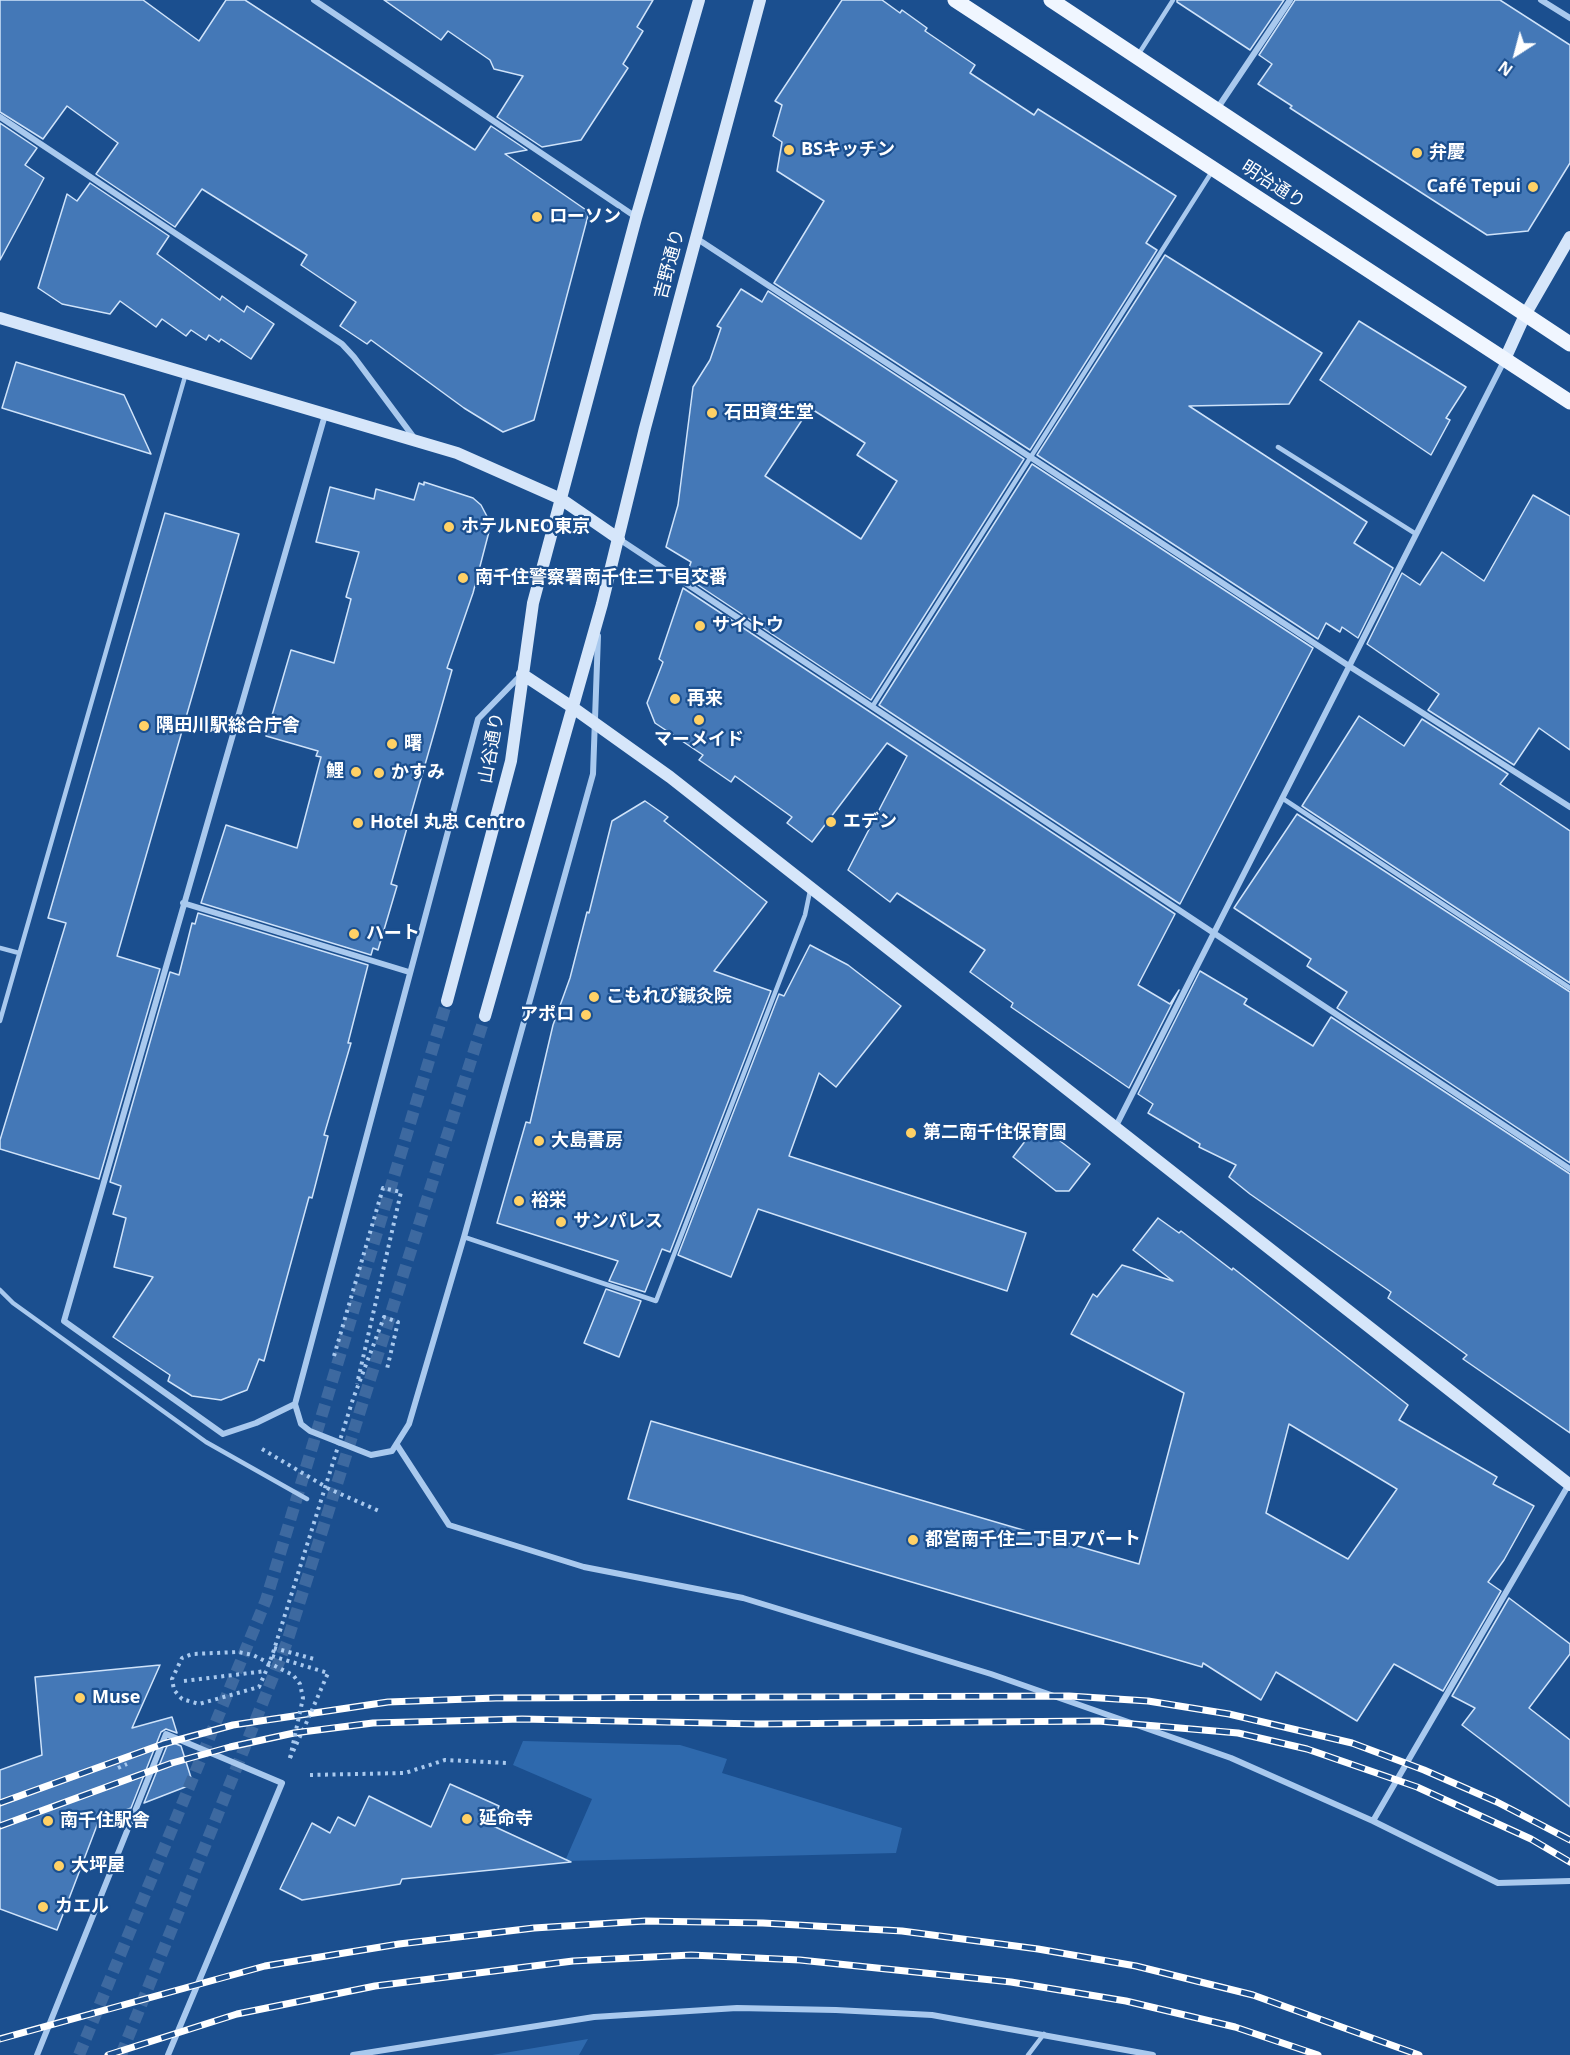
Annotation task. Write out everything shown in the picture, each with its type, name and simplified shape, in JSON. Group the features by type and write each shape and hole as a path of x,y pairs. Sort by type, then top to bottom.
{"main road":[{"name":"明治通り","path":"955,0 1570,402"},
{"name":"明治通り","path":"1051,0 1215,111 1570,344"}],"street":[{"path":"314,0 636,218"},
{"path":"561,500 636,218 699,0"},
{"name":"吉野通り","path":"619,539 695,238 760,0"},
{"path":"1215,111 1290,0"},
{"path":"1542,0 1570,18"},
{"path":"0,117 342,344 415,440"},
{"path":"1116,1126 1525,315 1570,237"},
{"path":"695,238 1349,666 1570,807"},
{"path":"0,318 457,453 561,500 1570,1169"},
{"path":"295,1404 256,1424 223,1434 64,1321 325,415"},
{"name":"山谷通り","path":"447,1001 511,761 534,603 561,500"},
{"path":"485,1016 598,621 619,539"},
{"path":"598,621 597,724 593,774 464,1237 409,1424 392,1451 371,1455 310,1431 301,1424 295,1404 478,719 522,674 597,724 670,777 1570,1484 1373,1821"},
{"path":"183,903 409,972"},
{"path":"397,1445 411,1463 449,1525 584,1568 743,1598 991,1674 1231,1758 1373,1821 1498,1883 1570,1881"},
{"path":"37,2055 166,1734 282,1784 168,2055"},
{"path":"353,2055 594,2017 737,2008 848,2010 932,2015 1154,2055"}],"lane":[{"path":"1137,58 1173,0"},
{"path":"872,707 1213,170"},
{"path":"0,1021 186,373"},
{"path":"1278,447 1416,534"},
{"path":"1282,798 1570,988"},
{"path":"464,1237 656,1301 804,915 811,888"},
{"path":"0,948 19,953"},
{"path":"0,1290 13,1303 206,1442 307,1499"},
{"path":"1028,2055 1044,2034"}],"path":[{"path":"272,1656 328,1672 290,1758 303,1698 300,1684 294,1675 253,1655 238,1652 192,1654 182,1658 172,1678 174,1690 182,1699 199,1704 259,1687 266,1671 272,1656 353,1399 401,1192 383,1188 334,1356"},
{"path":"353,1399 384,1317 398,1322 387,1369"},
{"path":"262,1449 326,1488 379,1511"},
{"path":"274,1648 314,1659"},
{"path":"184,1682 266,1671"},
{"path":"310,1775 405,1773 445,1760 508,1763"}],"shaded area":[{"path":"523,1741 680,1745 727,1759 722,1773 902,1828 896,1853 565,1861 592,1799 513,1765"},
{"path":"588,2039 579,2055 492,2055"}],"building":[{"path":"0,0 143,0 199,41 226,0 245,0 475,150 491,126 527,150 505,154 589,212 534,420 503,432 464,408 371,340 367,344 340,326 356,302 301,265 307,255 202,189 175,227 96,174 118,143 67,106 43,139 0,112"},
{"path":"384,0 653,0 637,27 643,31 623,64 628,68 581,140 542,147 497,117 523,76 494,69 490,60 448,31 441,40"},
{"path":"842,0 882,0 900,13 902,10 927,28 925,31 975,65 970,73 1034,115 1038,109 1176,196 1146,243 1157,250 1030,450 774,283 824,201 777,171 782,142 773,136 782,105 775,101"},
{"path":"1177,0 1284,0 1250,50"},
{"path":"1295,0 1500,0 1570,45 1570,163 1528,231 1487,235 1290,108 1292,106 1258,84 1272,64 1259,55"},
{"path":"0,123 37,148 25,165 44,178 0,260"},
{"path":"90,183 169,236 157,254 220,300 222,296 244,312 247,306 274,324 251,359 221,339 219,342 209,335 206,340 191,330 186,336 162,319 156,327 120,301 110,314 62,304 38,288 67,194 77,201"},
{"path":"1165,255 1322,353 1289,404 1189,406 1367,522 1354,543 1393,568 1358,638 1342,627 1340,632 1326,623 1318,639 1037,455"},
{"path":"741,289 762,302 768,291 1024,459 871,700 686,577 691,562 666,547 678,505 693,387 710,360 721,328 717,326","holes":["810,408 865,443 857,455 897,481 861,539 765,476"]},
{"path":"1359,321 1466,387 1446,418 1450,420 1431,455 1320,380"},
{"path":"16,362 124,395 151,454 2,408"},
{"path":"1032,464 1313,648 1180,904 879,705"},
{"path":"424,482 473,498 481,505 491,524 473,593 447,668 452,670 391,884 397,886 378,950 373,948 371,955 201,903 226,825 297,848 321,757 316,756 318,751 266,736 291,650 334,663 351,599 346,597 359,552 316,542 330,487 374,499 376,489 414,500 419,483 424,485"},
{"path":"1533,495 1570,516 1570,750 1539,728 1514,765 1428,710 1439,694 1367,644 1402,573 1420,585 1442,552 1484,581"},
{"path":"165,513 239,534 117,956 160,969 99,1179 0,1149 0,1140 66,923 48,918"},
{"path":"683,588 1175,914 1138,985 1170,1004 1179,990 1129,1088 1011,1007 1013,1003 970,972 985,950 897,893 890,902 848,870 907,756 887,743 812,842 787,823 792,817 735,776 731,782 699,760 703,755 655,723 647,703 663,662 659,659"},
{"path":"1359,716 1404,746 1422,719 1508,774 1500,784 1570,831 1570,983 1302,806"},
{"path":"645,801 668,817 664,821 767,902 714,971 771,991 670,1252 662,1249 645,1292 609,1281 618,1261 497,1223 526,1122 530,1123 553,1025 570,978 587,912 589,913 612,821"},
{"path":"1297,814 1570,992 1570,1163 1337,1008 1347,992 1307,966 1311,959 1234,908"},
{"path":"198,913 368,965 348,1043 351,1043 324,1135 328,1136 312,1198 309,1197 264,1361 259,1359 247,1390 221,1400 192,1396 168,1381 170,1375 113,1337 153,1277 114,1267 126,1218 113,1214 121,1186 110,1182 170,972 179,975 192,923 195,924"},
{"path":"810,945 848,965 901,1006 836,1087 819,1073 789,1156 1026,1233 1007,1291 758,1209 731,1277 678,1255 779,994 784,996"},
{"path":"1200,971 1247,999 1244,1004 1313,1046 1331,1017 1570,1174 1570,1433 1463,1359 1467,1355 1388,1298 1391,1292 1250,1194 1229,1177 1236,1165 1199,1147 1200,1144 1148,1113 1153,1104 1138,1094"},
{"path":"1038,1124 1090,1164 1069,1191 1056,1191 1013,1157"},
{"path":"1158,1218 1179,1233 1181,1231 1232,1270 1233,1268 1408,1405 1399,1420 1497,1477 1493,1484 1534,1506 1504,1560 1488,1582 1501,1591 1443,1691 1394,1664 1357,1721 1276,1672 1261,1700 1203,1663 1202,1667 628,1499 651,1421 1139,1564 1184,1393 1071,1334 1093,1294 1097,1297 1122,1265 1173,1281 1133,1250","holes":["1289,1424 1397,1489 1348,1559 1266,1513"]},
{"path":"606,1289 641,1301 619,1357 584,1343"},
{"path":"1509,1598 1570,1644 1570,1654 1529,1708 1570,1740 1570,1807 1462,1725 1475,1708 1452,1696"},
{"path":"160,1665 132,1728 172,1717 177,1733 166,1729 161,1732 131,1808 99,1820 57,1930 0,1909 0,1770 42,1755 35,1677"},
{"path":"169,1741 181,1746 193,1784 144,1803"},
{"path":"450,1784 499,1806 491,1825 571,1862 402,1879 400,1884 302,1900 280,1889 312,1823 330,1833 338,1817 355,1826 369,1796 431,1827"}],"tunnel":[{"path":"79,2055 266,1600 447,1001"},
{"path":"121,2055 287,1642 485,1016"}],"railway":[{"path":"0,1803 163,1744 233,1725 388,1702 496,1698 1069,1696 1148,1701 1229,1714 1352,1743 1424,1770 1497,1802 1570,1840"},
{"path":"0,1826 172,1763 294,1733 373,1723 522,1719 758,1724 1098,1721 1238,1733 1307,1749 1417,1787 1531,1839 1570,1862"},
{"path":"0,2039 265,1966 399,1944 534,1928 645,1921 763,1923 902,1931 1038,1949 1136,1966 1253,1995 1419,2055"},
{"path":"108,2055 237,2014 375,1986 573,1961 691,1955 800,1960 1011,1982 1126,2001 1235,2027 1318,2055"}],"place":[{"name":"BSキッチン","path":"789,150"},
{"name":"弁慶","path":"1417,153"},
{"name":"Café Tepui","path":"1533,187"},
{"name":"ローソン","path":"537,217"},
{"name":"石田資生堂","path":"712,413"},
{"name":"ホテルNEO東京","path":"449,527"},
{"name":"南千住警察署南千住三丁目交番","path":"463,578"},
{"name":"サイトウ","path":"700,626"},
{"name":"再来","path":"675,699"},
{"name":"マーメイド","path":"699,720"},
{"name":"隅田川駅総合庁舎","path":"144,726"},
{"name":"曙","path":"392,744"},
{"name":"鯉","path":"356,772"},
{"name":"かすみ","path":"379,773"},
{"name":"エデン","path":"831,822"},
{"name":"Hotel 丸忠 Centro","path":"358,823"},
{"name":"ハート","path":"354,934"},
{"name":"こもれび鍼灸院","path":"594,997"},
{"name":"アポロ","path":"586,1015"},
{"name":"第二南千住保育園","path":"911,1133"},
{"name":"大島書房","path":"539,1141"},
{"name":"裕栄","path":"519,1201"},
{"name":"サンパレス","path":"561,1222"},
{"name":"都営南千住二丁目アパート","path":"913,1540"},
{"name":"Muse","path":"80,1698"},
{"name":"延命寺","path":"467,1819"},
{"name":"南千住駅舎","path":"48,1821"},
{"name":"大坪屋","path":"59,1866"},
{"name":"カエル","path":"43,1907"}]}
